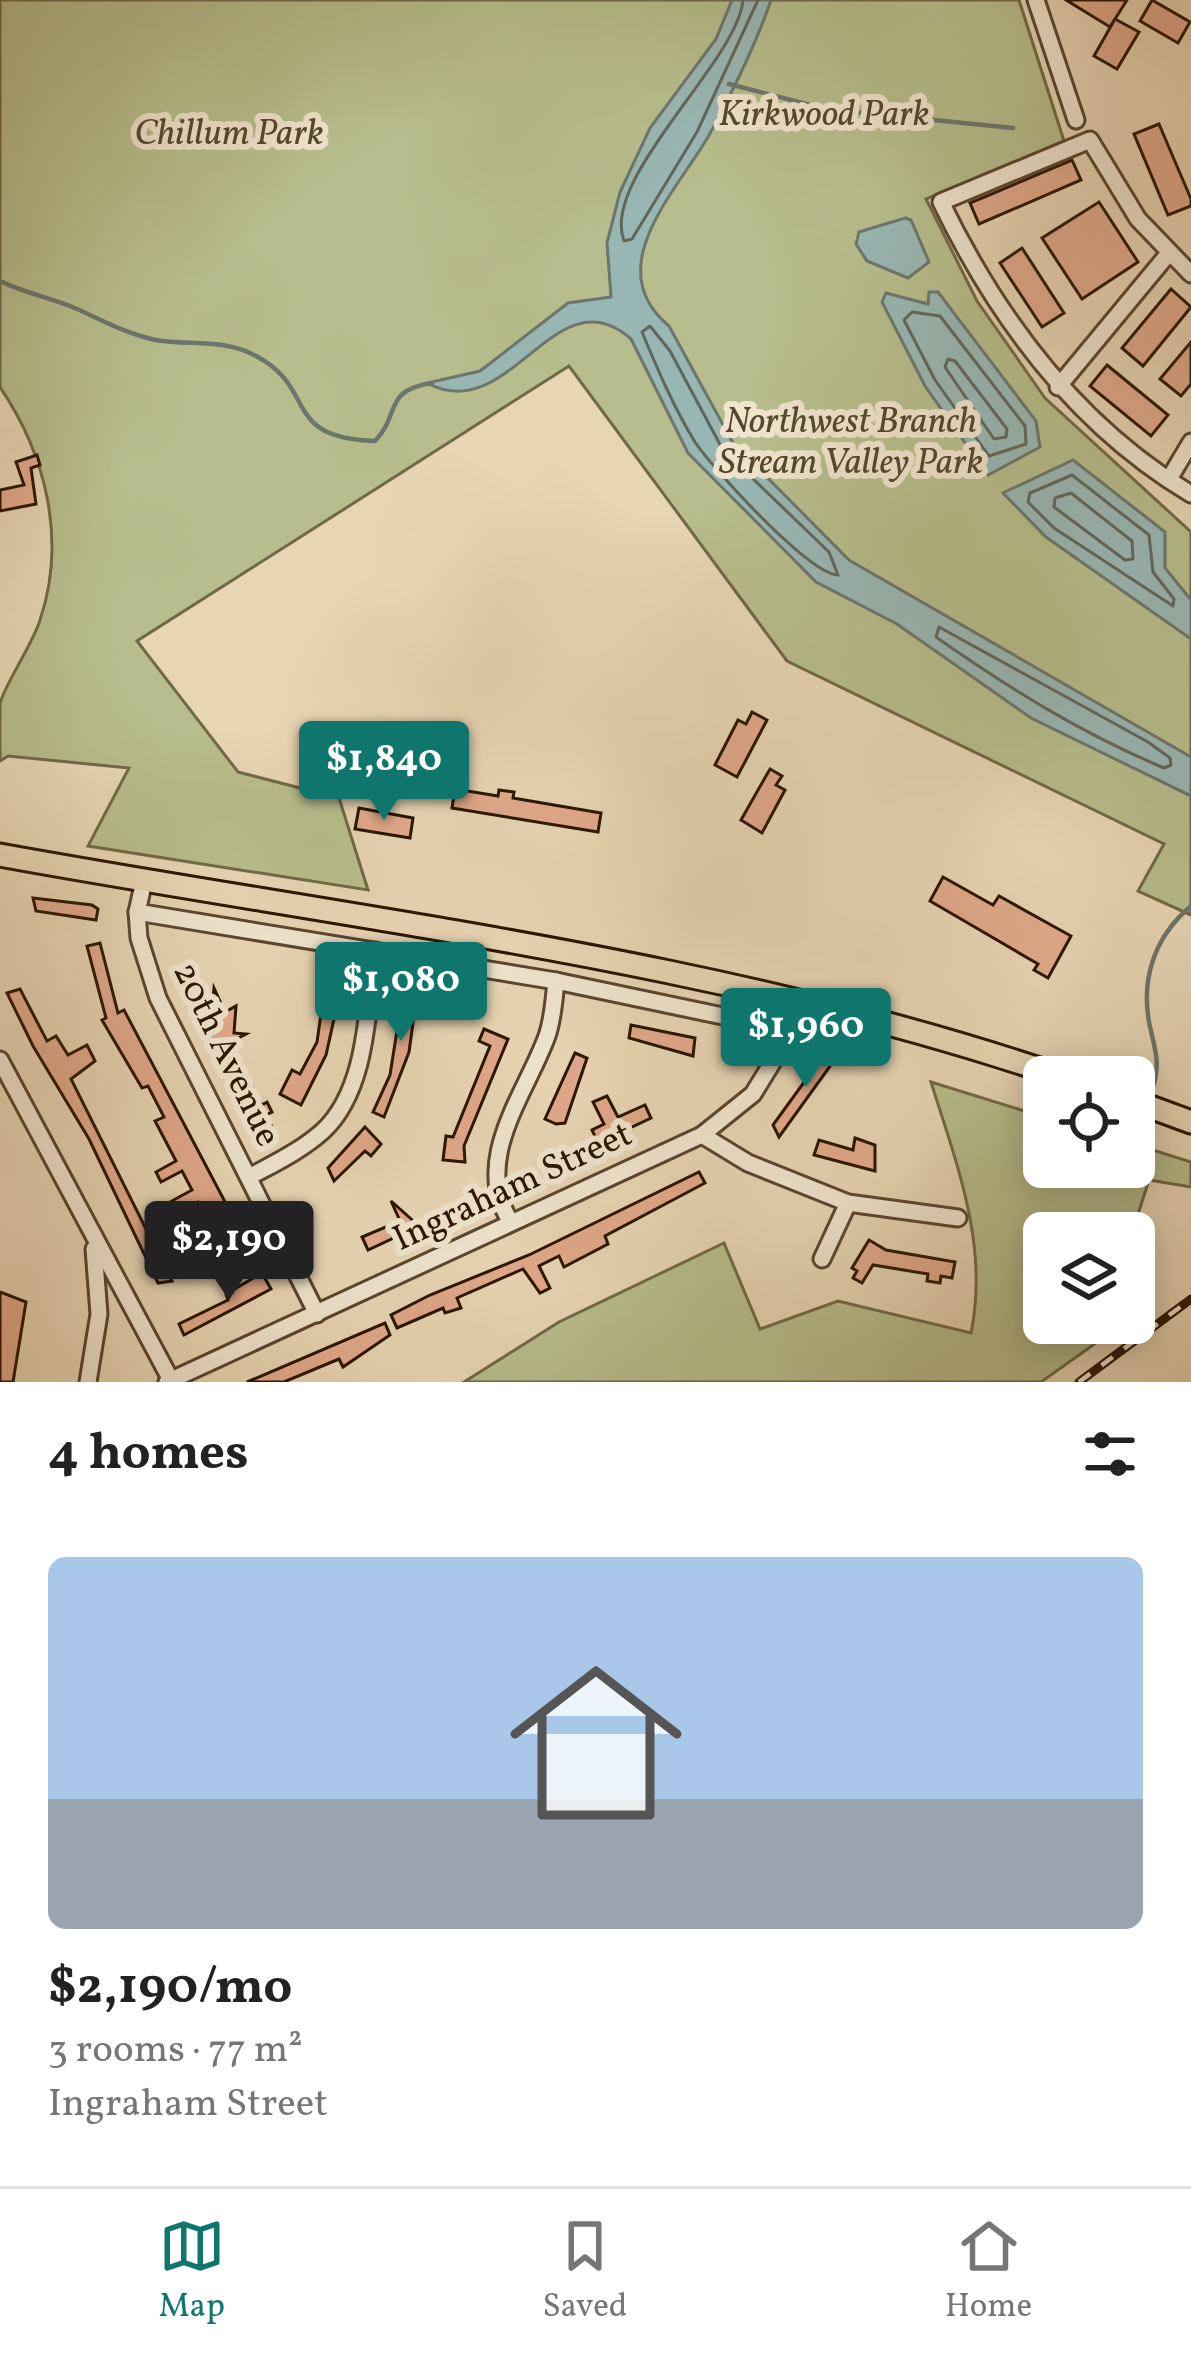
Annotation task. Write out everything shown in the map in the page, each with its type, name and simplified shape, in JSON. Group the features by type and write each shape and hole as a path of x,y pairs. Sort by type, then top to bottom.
{"main road":[{"path":"0,855 560,949 872,1015 1023,1064"},
{"path":"1155,1109 1191,1122"}],"street":[{"path":"1036,0 1076,120"},
{"path":"1191,274 1138,219 1090,140 941,202 988,289 1058,387 1191,494"},
{"path":"1058,387 1169,253"},
{"path":"1169,479 1191,442"},
{"name":"20th Avenue","path":"144,881 136,911 139,938 158,998 316,1314"},
{"path":"136,911 556,981 794,1031"},
{"path":"251,1177 326,1128 346,1095 361,1049 375,951"},
{"path":"510,1221 501,1207 498,1164 512,1110 546,1040 556,981"},
{"name":"Ingraham Street","path":"170,1382 702,1135 753,1094 810,1001"},
{"path":"0,1060 170,1382"},
{"path":"702,1135 748,1163 848,1204 958,1218"},
{"path":"822,1258 848,1204"},
{"path":"88,1382 99,1314 92,1234"}],"green space":[{"name":"Northwest Branch Stream Valley Park","path":"0,0 1019,0 1064,141 926,199 977,301 1045,398 1191,532 1191,915 1138,891 1164,844 787,661 569,366 137,641 238,772 339,798 368,890 88,846 129,768 8,756 0,761 0,704 40,620 52,559 40,470 0,387"},
{"path":"931,1082 1023,1110 1023,1188 1146,1188 1139,1212 1023,1212 1023,1344 1094,1344 1041,1382 464,1382 559,1322 724,1243 760,1329 838,1301 971,1333 976,1269 960,1175"},
{"path":"1155,1151 1191,1162 1191,1187 1155,1181"}],"water":[{"path":"732,0 771,0 717,120 650,230 641,280 649,303 669,326 733,443 849,560 1191,757 1191,796 1031,718 897,624 816,582 688,453 631,339 604,324 579,324 555,335 483,386 456,391 427,383 480,371 568,303 611,297 607,243 620,192 650,128 716,39"},
{"path":"911,220 929,262 908,278 867,261 856,244 859,232"},
{"path":"929,292 938,292 1036,421 1040,447 988,475 925,386 882,302 886,293 928,304"},
{"path":"1073,460 1165,532 1165,568 1191,600 1191,639 1046,537 1003,493"}],"building":[{"path":"1066,0 1127,0 1110,27"},
{"path":"1152,0 1190,22 1178,43 1140,21"},
{"path":"1115,19 1139,32 1117,69 1094,56"},
{"path":"1159,124 1191,199 1191,206 1168,215 1134,134"},
{"path":"1072,160 1081,180 979,224 970,203"},
{"path":"1099,202 1138,262 1082,299 1042,238"},
{"path":"1022,248 1064,313 1042,327 1000,263"},
{"path":"1171,289 1191,307 1143,366 1122,348"},
{"path":"1191,342 1191,384 1181,396 1160,379"},
{"path":"1107,365 1168,415 1151,436 1090,386"},
{"path":"37,455 40,465 31,468 36,504 0,511 0,490 24,485 16,462"},
{"path":"752,712 767,720 737,777 715,765 738,720 746,724"},
{"path":"770,769 782,776 776,785 785,790 762,833 741,820"},
{"path":"455,789 498,796 499,790 514,792 513,798 601,813 598,832 452,808"},
{"path":"359,808 413,818 410,838 355,829"},
{"path":"943,877 993,905 999,896 1071,936 1048,978 1034,970 1038,964 930,901"},
{"path":"33,898 92,905 98,909 96,920 36,911"},
{"path":"100,943 118,1013 124,1010 249,1248 236,1255 212,1210 205,1214 198,1202 177,1214 170,1202 192,1190 182,1171 161,1182 156,1172 176,1161 155,1121 164,1117 148,1086 142,1088 102,1020 106,1018 87,946"},
{"path":"404,986 428,990 426,1003 416,1001 409,1052 384,1117 373,1112 390,1075"},
{"path":"214,988 225,1012 236,1006 234,1033 246,1034 229,1043 262,1105 267,1102 272,1112 266,1115 273,1129 262,1135 195,1007 213,998"},
{"path":"20,989 47,1041 56,1036 68,1055 87,1045 95,1061 71,1079 172,1281 158,1283 89,1139 33,1046 7,993"},
{"path":"322,1007 336,1010 326,1055 301,1105 280,1094 292,1070 300,1074 317,1042"},
{"path":"631,1025 695,1038 693,1056 629,1038"},
{"path":"484,1029 508,1039 464,1146 465,1162 443,1160 446,1136 453,1137 490,1046 479,1041"},
{"path":"831,1045 841,1051 779,1137 773,1125"},
{"path":"575,1053 587,1058 565,1123 556,1124 545,1119"},
{"path":"607,1096 618,1117 645,1105 651,1118 598,1143 592,1130 604,1124 593,1102"},
{"path":"365,1127 381,1144 371,1156 365,1151 334,1181 328,1168"},
{"path":"855,1138 875,1145 875,1171 814,1155 819,1140 853,1150"},
{"path":"699,1172 705,1183 605,1236 608,1244 564,1267 559,1256 539,1266 550,1288 540,1293 523,1269 457,1298 461,1308 445,1313 443,1308 397,1328 391,1315 529,1255"},
{"path":"391,1201 419,1226 368,1250 362,1237 400,1221"},
{"path":"869,1240 886,1250 955,1262 952,1278 927,1281 928,1274 873,1265 862,1283 853,1278 857,1271 852,1268"},
{"path":"262,1273 271,1289 184,1335 179,1324 228,1300 226,1294"},
{"path":"0,1292 26,1302 13,1382 0,1382"},
{"path":"385,1323 390,1335 343,1367 339,1359 284,1382 247,1382"}],"waterway":[{"path":"729,84 826,109 1013,128"},
{"path":"0,281 145,337 244,350 275,369 312,421 345,438 375,441 399,397 432,383"},
{"path":"1155,1077 1157,1062 1147,1010 1149,976 1159,946 1191,906"}],"railway":[{"path":"1079,1382 1191,1299"}],"park label":[{"name":"Kirkwood Park","path":"824,116"},
{"name":"Chillum Park","path":"229,135"}]}
